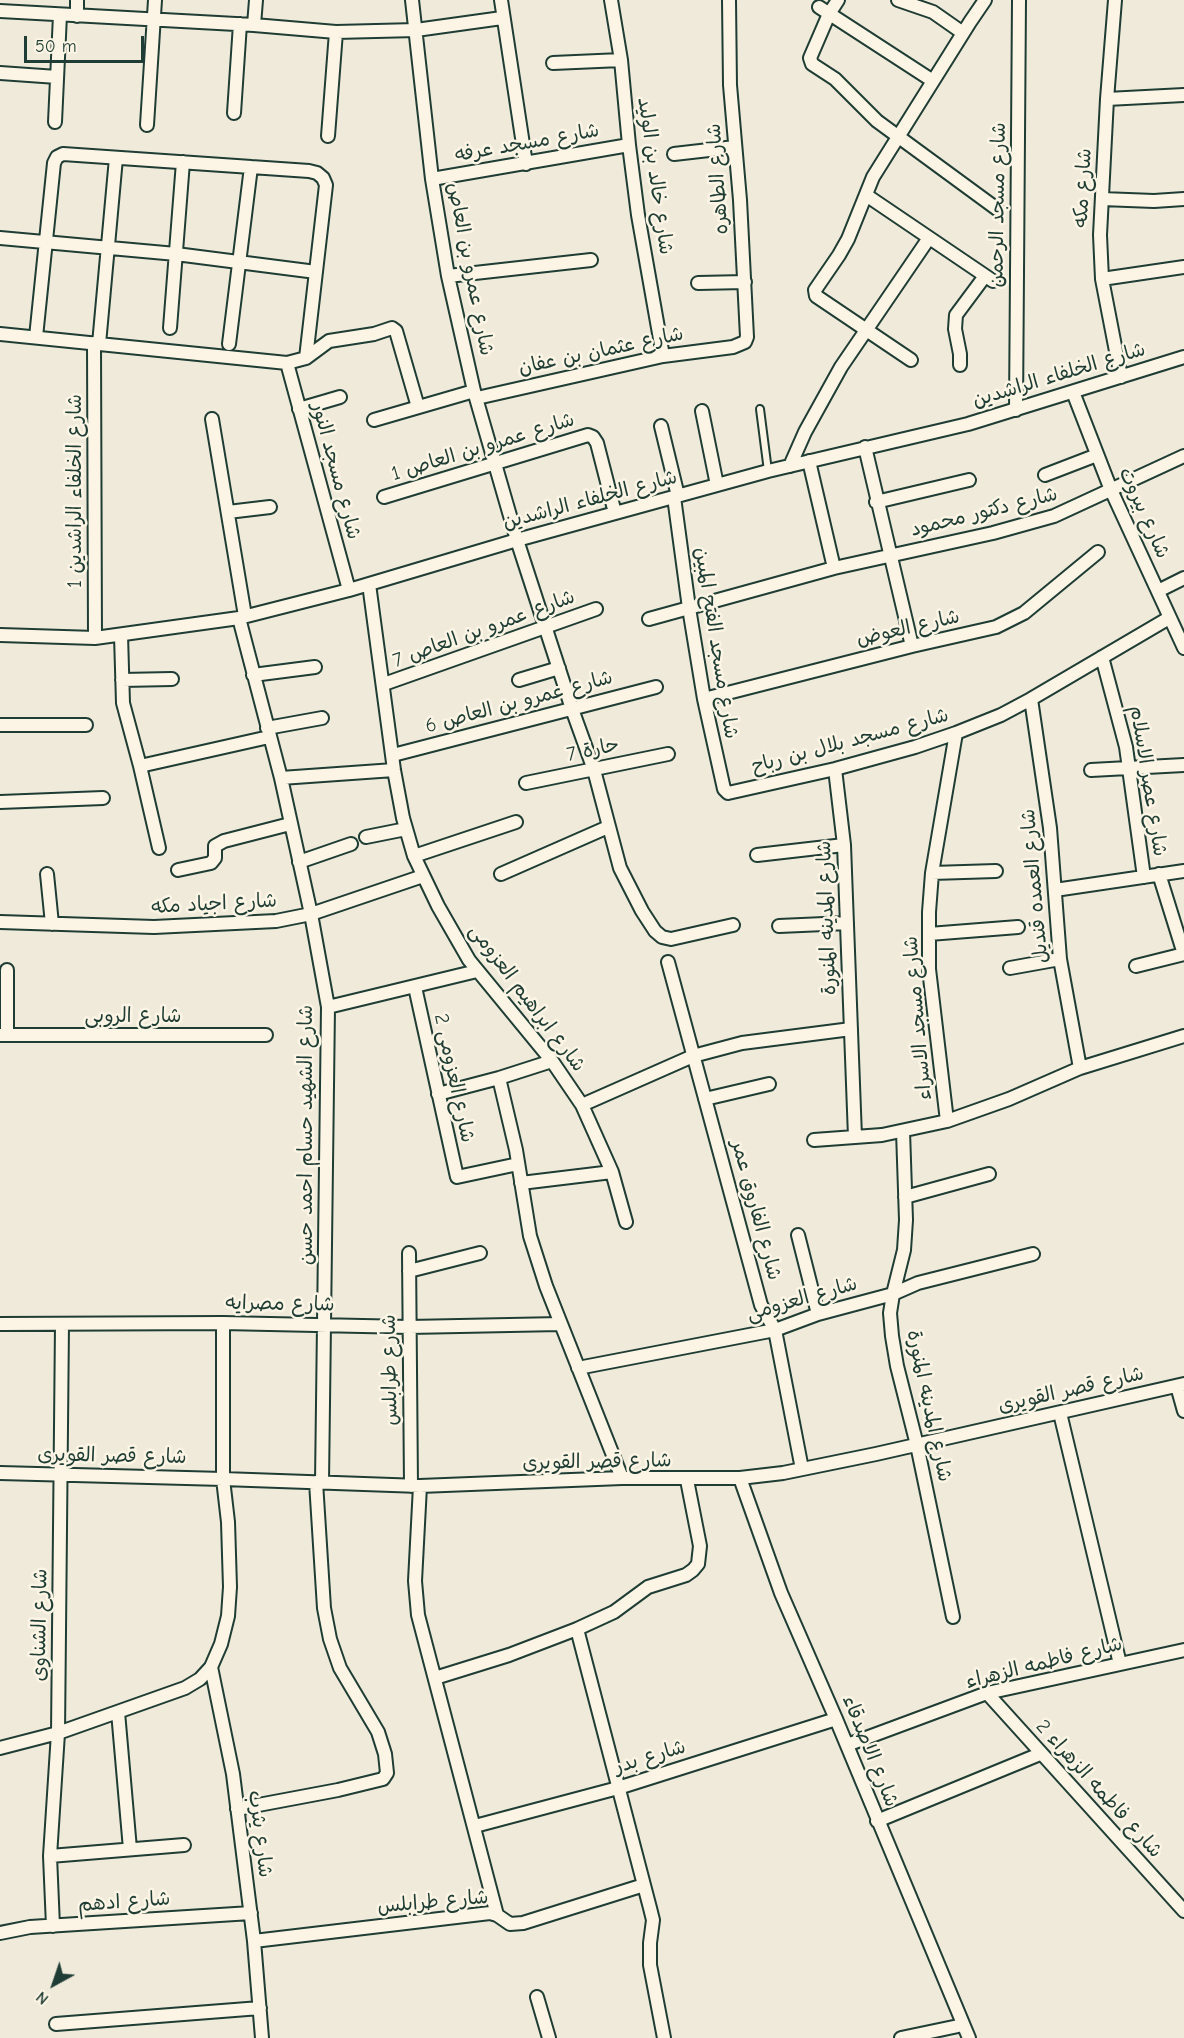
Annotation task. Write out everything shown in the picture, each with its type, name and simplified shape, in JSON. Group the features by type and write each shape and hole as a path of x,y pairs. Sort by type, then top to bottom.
{"street":[{"path":"77,16 78,0"},
{"path":"147,125 155,0"},
{"path":"254,25 256,0"},
{"name":"شارع عمرو بن العاص","path":"412,0 432,179 448,276 476,395 517,540 594,770 620,868 654,931 662,937 671,939 733,925"},
{"path":"501,0 526,164"},
{"name":"شارع خالد بن الوليد","path":"611,0 621,60 629,145 639,215 663,356"},
{"name":"شارع الطاهره","path":"729,0 730,85 740,200 747,337 745,342 733,347"},
{"path":"838,0 824,10 810,61 835,79 877,121 998,209"},
{"path":"898,0 933,12 963,33"},
{"path":"911,360 814,293 848,239 873,177 986,0"},
{"name":"شارع مسجد الرحمن","path":"1016,410 1019,0"},
{"name":"شارع مكه","path":"1115,0 1100,235 1102,279 1121,377"},
{"path":"824,10 933,81"},
{"path":"0,11 240,24 336,32 416,30 502,18"},
{"path":"55,122 60,15"},
{"path":"234,113 240,24"},
{"path":"328,136 336,32"},
{"path":"553,63 621,60"},
{"path":"0,73 57,77"},
{"path":"1107,99 1184,95"},
{"name":"شارع مسجد عرفه","path":"432,179 629,145"},
{"path":"674,154 735,147"},
{"path":"36,337 54,163 57,157 63,154 309,171 317,172 326,185 306,358"},
{"name":"شارع الخلفاء الراشدين 1","path":"95,638 96,343 116,158"},
{"path":"170,328 183,162"},
{"path":"229,344 251,167"},
{"path":"866,195 988,279 956,315 955,329 960,365"},
{"path":"1102,199 1154,201 1184,199"},
{"path":"0,238 176,254 316,272"},
{"path":"790,466 822,399 841,367 929,238"},
{"path":"448,276 591,261"},
{"path":"1102,279 1184,267"},
{"path":"698,283 745,282"},
{"path":"0,334 287,363 306,358 329,341 374,334 394,328 418,407"},
{"name":"شارع عثمان بن عفان","path":"374,420 418,407 663,356 733,347"},
{"name":"شارع الخلفاء الراشدين","path":"0,635 95,638 242,617 349,590 517,540 768,471 968,424 1184,357"},
{"name":"شارع مسجد النور","path":"287,363 349,590"},
{"name":"شارع بيروت","path":"1073,392 1111,490 1184,648"},
{"path":"299,409 340,397"},
{"path":"702,411 717,485"},
{"name":"شارع الشهيد حسام احمد حسن","path":"212,419 228,512 242,617 312,914 328,1007 324,1323 319,1482 324,1608 330,1639 340,1668 378,1732 385,1754 387,1773 383,1779 338,1790 237,1809"},
{"name":"شارع مسجد الفتح المبين","path":"661,426 676,496 688,608 704,699 721,779 728,793"},
{"name":"شارع عمرو بن العاص 1","path":"384,497 588,435 593,437 597,443 615,513"},
{"path":"865,447 876,502 912,646"},
{"path":"1045,475 1097,455"},
{"name":"شارع دكتور محمود","path":"649,619 834,568 1044,520 1072,510 1184,456"},
{"path":"809,461 834,568"},
{"path":"876,502 969,480"},
{"path":"228,512 270,507"},
{"name":"شارع العوض","path":"704,699 912,646 981,631 1010,621 1024,613 1098,552"},
{"path":"1158,591 1184,578"},
{"name":"شارع ابراهيم العزومى","path":"369,584 394,770 414,856 458,942 477,971 552,1061 582,1105 612,1172 626,1222"},
{"name":"شارع عمرو بن العاص 7","path":"384,684 596,609"},
{"name":"شارع مسجد بلال بن رباح","path":"728,793 835,769 956,733 1001,715 1031,699 1169,618"},
{"path":"121,635 125,713 159,848"},
{"name":"شارع عصر الاسلام","path":"1102,657 1126,747 1144,877"},
{"path":"254,675 315,667"},
{"path":"519,680 559,668"},
{"path":"122,680 172,679"},
{"name":"شارع عمرو بن العاص 6","path":"393,755 656,687"},
{"name":"شارع العمده قنديل","path":"1031,699 1048,818 1060,958 1080,1068"},
{"path":"140,766 322,718"},
{"path":"0,725 86,725"},
{"name":"شارع مسجد الاسراء","path":"947,1121 929,969 929,934 932,873 956,733"},
{"name":"حارة 7","path":"526,783 668,754"},
{"path":"1090,770 1184,765"},
{"name":"شارع المدينه المنورة","path":"835,769 844,845 855,1137"},
{"path":"281,778 394,770"},
{"path":"0,802 103,798"},
{"path":"414,856 516,822"},
{"path":"178,870 211,863 215,858 215,846 224,842 290,824"},
{"path":"501,874 608,827"},
{"path":"366,837 406,829"},
{"path":"299,862 351,844"},
{"path":"757,855 844,845"},
{"path":"932,873 996,871"},
{"path":"1055,890 1184,871"},
{"path":"47,874 52,924"},
{"name":"شارع عصر الاسلام","path":"1159,874 1184,954"},
{"name":"شارع اجياد مكه","path":"0,922 154,927 276,921 312,914 423,876"},
{"path":"778,926 847,922"},
{"path":"929,934 1018,927"},
{"path":"1136,966 1184,954"},
{"path":"1010,968 1060,958"},
{"name":"شارع الفاروق عمر","path":"668,962 761,1305 775,1330 802,1469"},
{"path":"4,1035 7,970"},
{"path":"328,1007 477,971"},
{"name":"شارع العزومى 2","path":"415,987 457,1177 518,1164"},
{"path":"582,1105 693,1056 742,1043 851,1029"},
{"name":"شارع الروبى","path":"4,1035 266,1035"},
{"path":"814,1140 903,1131 947,1121 1009,1099 1080,1068 1184,1036"},
{"path":"438,1094 552,1061"},
{"path":"499,1078 518,1164 530,1236 560,1324 622,1478"},
{"path":"705,1099 769,1084"},
{"name":"شارع المدينه المنورة","path":"903,1131 904,1250 892,1294 890,1313 892,1336 953,1617"},
{"path":"521,1183 612,1172"},
{"path":"905,1197 989,1173"},
{"path":"798,1235 818,1314"},
{"path":"409,1271 480,1252"},
{"name":"شارع طرابلس","path":"409,1253 409,1327 416,1486 415,1581 418,1615 497,1915"},
{"name":"شارع العزومى","path":"578,1368 775,1330 818,1314 892,1294 918,1283 1033,1254"},
{"path":"0,1748 58,1733 185,1688 211,1667 221,1644 228,1616 230,1587 228,1522 223,1479 224,1323"},
{"name":"شارع مصرايه","path":"0,1324 324,1323 409,1327 560,1324"},
{"name":"شارع الشناوى","path":"53,1926 50,1856 58,1733 62,1324"},
{"path":"1180,1385 1184,1411"},
{"name":"شارع قصر القويرى","path":"0,1473 416,1486 622,1478 687,1480 740,1478 783,1473 917,1445 1180,1385"},
{"path":"1060,1413 1120,1664"},
{"name":"شارع الاصدقاء","path":"740,1478 781,1593 969,2038"},
{"path":"435,1678 509,1655 577,1629 614,1612 648,1587 686,1575 693,1570 698,1564 700,1546 687,1480"},
{"path":"577,1629 653,1920 650,1965 664,2038"},
{"name":"شارع فاطمه الزهراء","path":"847,1745 987,1693 1184,1650"},
{"name":"شارع يثرب","path":"211,1667 226,1735 237,1809 251,1913 262,2038"},
{"name":"شارع فاطمه الزهراء 2","path":"987,1693 1184,1911"},
{"path":"118,1712 130,1849"},
{"name":"شارع بدر","path":"475,1826 618,1788 836,1719"},
{"path":"877,1821 1040,1754"},
{"path":"50,1856 184,1845"},
{"name":"شارع طرابلس","path":"254,1941 490,1913 510,1923 523,1923 644,1885"},
{"name":"شارع ادهم","path":"0,1933 30,1927 251,1913"},
{"path":"537,1997 549,2038"},
{"path":"56,2024 260,2008"},
{"path":"902,2038 963,2025"}],"lane":[{"path":"760,409 768,471"}]}
